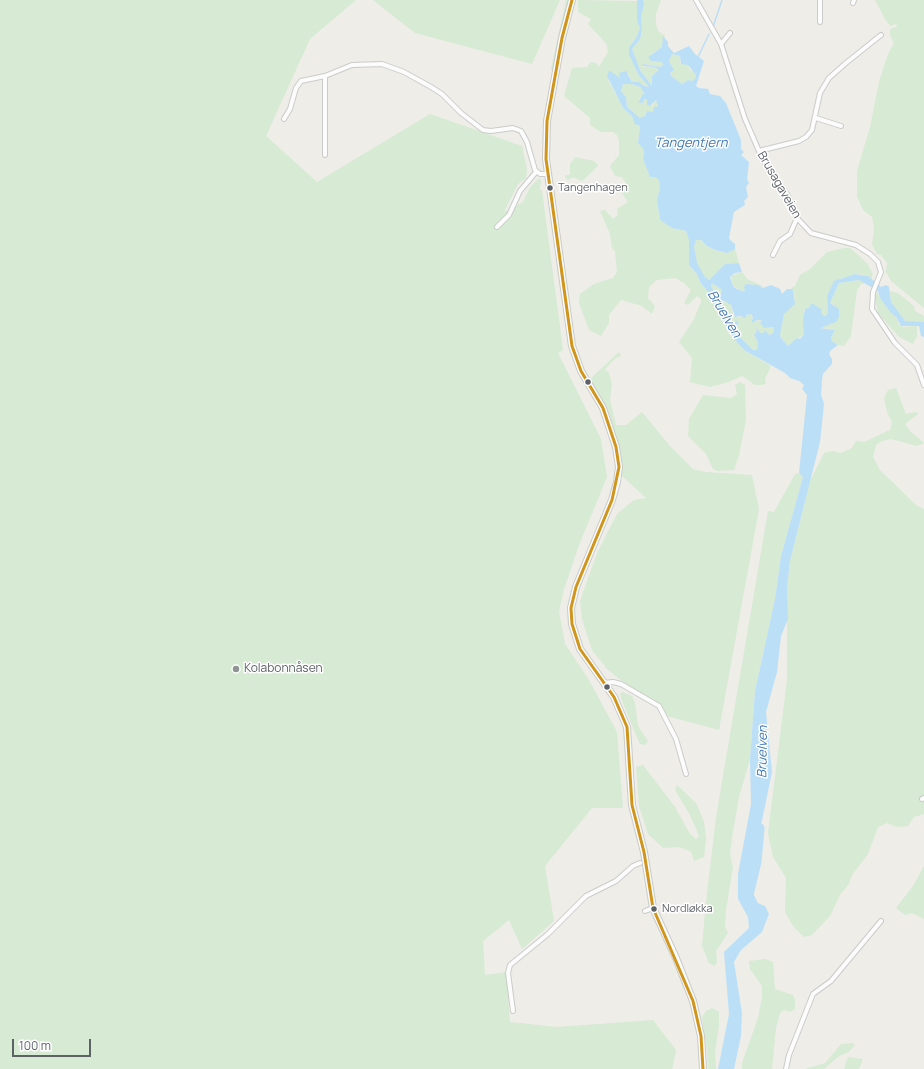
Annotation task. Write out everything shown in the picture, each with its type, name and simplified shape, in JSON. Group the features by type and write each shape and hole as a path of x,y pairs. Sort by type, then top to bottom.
{"main road":[{"path":"572,0 563,32 546,121 545,144 572,346 579,368 603,408 616,447 618,463 618,476 614,492 578,581 571,608 572,624 577,643 620,708 627,727 632,805 644,852 653,908 676,958 693,1001 701,1036 704,1069"}],"street":[{"name":"Brusagaveien","path":"696,0 721,44 746,119 769,171 787,194 797,218 811,233 844,241 864,249 880,266 881,272 873,292 872,309 895,343 917,365 924,385"},
{"path":"820,0 820,22"},
{"path":"721,44 730,33"},
{"path":"759,151 794,143 806,137 812,130 816,118 820,93 829,78 882,36"},
{"path":"284,119 290,109 298,84 301,81 325,76 352,65 382,64 404,72 442,94 461,113 483,130 491,131 512,128 521,131 528,142 536,172"},
{"path":"325,76 325,155"},
{"path":"816,118 841,126"},
{"path":"536,172 540,174 548,174"},
{"path":"498,227 509,215 520,191 536,172"},
{"path":"773,255 780,241 790,234 797,218"},
{"path":"604,683 613,682 621,684 659,706 676,738 686,774"},
{"path":"513,1011 508,973 510,965 548,934 586,896 616,881 633,866 640,863"},
{"path":"645,910 653,908"},
{"path":"786,1069 789,1055 813,994 831,981 881,921"}],"green space":[{"path":"0,0 356,0 310,39 266,136 317,182 430,114 522,146 527,169 526,178 518,184 504,212 523,202 530,187 539,178 541,181 540,190 542,190 563,350 558,353 601,439 607,477 579,545 564,589 559,611 565,644 589,680 617,732 623,808 592,808 545,866 554,921 522,949 509,920 483,941 485,975 506,972 510,1022 557,1027 653,1020 676,1050 672,1069 0,1069"},
{"path":"373,0 560,0 532,64 415,33"},
{"path":"566,0 568,0 553,70 551,69"},
{"path":"578,0 637,1 637,16 640,28 632,43 631,56 638,74 649,87 637,82 632,82 629,74 620,78 616,76 608,80 623,108 632,116 637,125 640,126 638,143 644,150 643,159 651,178 657,178 659,181 660,188 657,201 660,219 672,228 686,231 689,239 689,265 713,298 715,307 730,335 744,350 771,366 765,379 766,383 763,385 755,385 742,376 726,383 710,387 690,382 692,358 679,342 694,319 701,299 697,296 688,305 684,303 691,290 684,283 675,278 657,280 649,287 648,298 655,306 652,314 642,306 621,300 609,315 609,323 601,336 589,330 579,303 580,294 594,284 613,278 617,272 615,251 612,248 610,234 600,211 605,210 613,219 618,215 617,209 628,202 621,192 626,187 625,181 621,177 615,176 610,166 619,155 619,140 617,135 613,132 601,132 590,125 590,118 564,96 572,68 587,67 591,62 596,63 599,67 608,52 607,45 588,24 591,19 578,12"},
{"path":"643,0 661,0 656,14 656,24 658,31 665,36 662,47 651,54 651,61 662,62 663,65 660,67 646,64 642,67 655,67 659,70 652,76 652,86 636,64 632,49 640,39 642,32 641,17"},
{"path":"875,0 924,0 924,308 891,281 886,272 887,263 881,255 877,254 872,244 874,229 872,217 863,210 857,196 857,171 870,127 879,82 888,54 894,43 890,35 890,31 892,28 897,27 896,24 890,26"},
{"path":"672,54 680,56 680,63 688,65 690,70 696,75 695,79 692,81 688,80 682,84 671,76 670,73 674,70 669,61"},
{"path":"623,84 632,84 640,87 645,94 638,100 642,103 644,99 647,100 647,103 652,106 656,100 658,107 654,109 653,112 647,111 645,116 640,118 627,107 626,97 621,91"},
{"path":"575,157 594,161 598,165 582,181 573,177 568,180 565,177 566,175 570,174 570,164"},
{"path":"699,239 707,246 717,251 727,253 730,250 735,249 739,263 725,264 713,278 707,280 696,263 694,247 696,240"},
{"path":"850,248 867,263 873,274 871,280 868,276 860,274 841,278 827,296 828,312 826,316 822,315 820,308 811,304 809,308 804,310 804,334 789,345 786,345 780,335 784,314 795,300 794,291 791,288 795,286 800,275 810,269 827,252"},
{"path":"742,272 747,279 765,287 749,284 745,292 733,286 731,276"},
{"path":"859,280 866,283 861,284 857,290 851,336 844,346 838,345 832,341 831,338 835,331 834,329 820,328 834,305 830,303 839,283"},
{"path":"712,283 721,289 722,292 719,297 717,297 711,286"},
{"path":"877,291 880,298 896,317 899,325 903,327 917,326 917,336 913,344 899,337 878,313 874,299"},
{"path":"890,291 898,293 914,306 915,311 924,316 924,322 908,322 902,319 891,302"},
{"path":"723,300 731,305 733,314 737,317 746,317 748,312 753,317 751,322 762,320 760,323 766,328 774,327 773,333 769,335 765,330 764,333 761,333 754,326 757,331 754,336 758,342 757,350 753,350 735,331 737,326 735,321 732,325 721,304"},
{"path":"619,352 621,356 616,358 605,369 609,373 612,384 610,400 616,425 626,425 642,412 669,445 693,469 705,472 752,475 759,509 719,730 667,716 608,670 592,650 582,619 580,601 597,553 617,514 634,500 646,498 622,476 621,456 610,415 590,379"},
{"path":"740,382 745,385 746,420 739,455 734,470 717,471 713,469 706,454 688,436 689,419 703,395 731,398 737,394 735,385"},
{"path":"896,388 906,414 915,412 919,413 905,424 911,432 924,443 917,446 891,439 882,441 876,445 873,457 880,470 916,505 924,509 924,814 914,817 908,826 897,827 887,823 878,827 868,854 852,875 849,884 841,893 830,916 812,935 804,937 793,926 785,912 786,878 773,857 768,833 787,680 787,587 790,561 810,481 824,453 833,451 841,453 852,448 856,441 864,442 890,430 892,422 887,412 884,398 888,390"},
{"path":"799,473 803,477 781,556 775,599 755,691 750,759 739,797 732,838 730,854 733,867 725,926 728,933 716,951 717,963 714,966 709,963 702,946 716,817 768,511 774,512 795,474"},
{"path":"623,692 632,696 635,703 638,726 648,741 645,745 640,744 636,735 622,701 620,694"},
{"path":"643,765 675,807 690,834 696,839 699,836 690,815 675,790 677,785 696,803 704,822 706,840 704,857 694,861 691,852 680,847 663,848 648,834 639,806 636,767"},
{"path":"924,866 924,919 912,913 905,915 896,908 913,886"},
{"path":"765,959 773,962 775,989 793,995 795,1000 795,1009 790,1012 784,1010 780,1013 776,1028 772,1069 742,1069 742,1063 758,1018 762,997 762,986 750,969 749,961"},
{"path":"712,1008 719,1012 719,1025 715,1053 716,1069 708,1069 702,1017 706,1011"},
{"path":"852,1043 855,1045 849,1052 839,1056 824,1069 805,1069 825,1063 841,1044"},
{"path":"848,1057 863,1059 859,1069 844,1069"}],"water":[{"name":"Tangentjern","path":"637,0 643,0 644,4 641,17 642,30 640,39 632,49 640,70 652,86 652,76 659,70 655,67 642,66 644,64 660,67 663,65 662,62 651,61 648,57 662,47 663,36 668,42 668,46 674,53 689,46 695,54 704,61 696,86 699,88 708,89 710,94 720,96 726,103 741,140 741,149 744,152 741,155 749,162 747,179 749,183 746,187 748,197 744,201 745,205 734,212 729,238 735,244 735,249 727,253 707,246 701,240 696,240 694,247 697,263 705,277 709,280 725,264 739,263 742,272 735,273 730,277 735,288 745,292 744,287 746,284 758,285 763,288 771,285 780,289 782,294 787,289 793,289 795,304 784,314 780,335 788,346 797,338 800,339 804,334 803,320 805,309 809,308 811,304 813,304 821,309 822,315 826,316 828,312 827,296 834,281 855,274 868,276 881,287 886,285 889,287 891,302 905,321 924,322 924,337 921,336 919,326 901,326 896,317 891,313 880,298 878,291 859,280 839,283 830,303 839,309 839,317 836,322 820,328 835,330 831,338 832,341 838,345 831,350 829,354 832,359 832,364 823,374 821,394 824,404 820,442 790,561 787,587 788,619 781,636 777,672 766,712 772,772 751,874 750,900 765,906 769,914 762,932 741,950 734,962 742,1013 741,1036 734,1069 718,1069 729,1014 724,952 749,928 748,917 738,899 738,874 751,804 750,759 755,691 775,599 781,556 803,477 799,473 807,395 802,389 804,385 799,381 790,378 785,373 744,350 733,338 715,307 713,298 689,265 689,240 686,231 672,228 660,220 657,200 660,188 659,181 657,178 650,177 643,159 644,150 638,143 640,126 635,124 632,116 623,108 607,76 610,71 620,78 619,73 626,71 632,82 639,82 644,86 649,87 638,74 629,54 629,48 637,36 640,28 637,21","holes":["672,54 680,56 681,64 688,65 696,75 695,79 692,81 688,80 682,84 671,76 670,73 674,70 669,61","623,84 632,84 640,87 645,94 643,94 638,102 643,103 644,99 647,100 647,105 650,106 656,100 658,107 654,107 653,112 647,111 645,116 640,118 627,107 626,97 621,91","712,283 721,289 722,292 719,297 717,297 711,286","723,300 731,305 735,317 740,316 745,318 748,313 748,315 751,314 753,317 751,323 762,320 760,323 764,328 774,327 773,333 769,335 765,330 764,333 761,333 754,326 757,331 754,335 758,342 757,350 753,350 738,335 735,329 739,321 735,321 732,325 721,304"]}],"waterway":[{"path":"713,27 722,0"},
{"path":"698,57 709,34"},
{"name":"Bruelven","path":"757,912 749,895 757,862 760,828"}],"transit line":[{"path":"572,0 562,38 547,121 546,159 572,346 581,371 603,408 616,447 619,467 612,500 576,587 571,608 572,624 580,649 614,697 627,727 632,805 644,852 653,908 693,1001 701,1036 703,1069"}],"place":[{"name":"Tangenhagen","path":"550,188"},
{"name":"Kolabonnåsen","path":"236,669"},
{"name":"Nordløkka","path":"654,909"}]}
